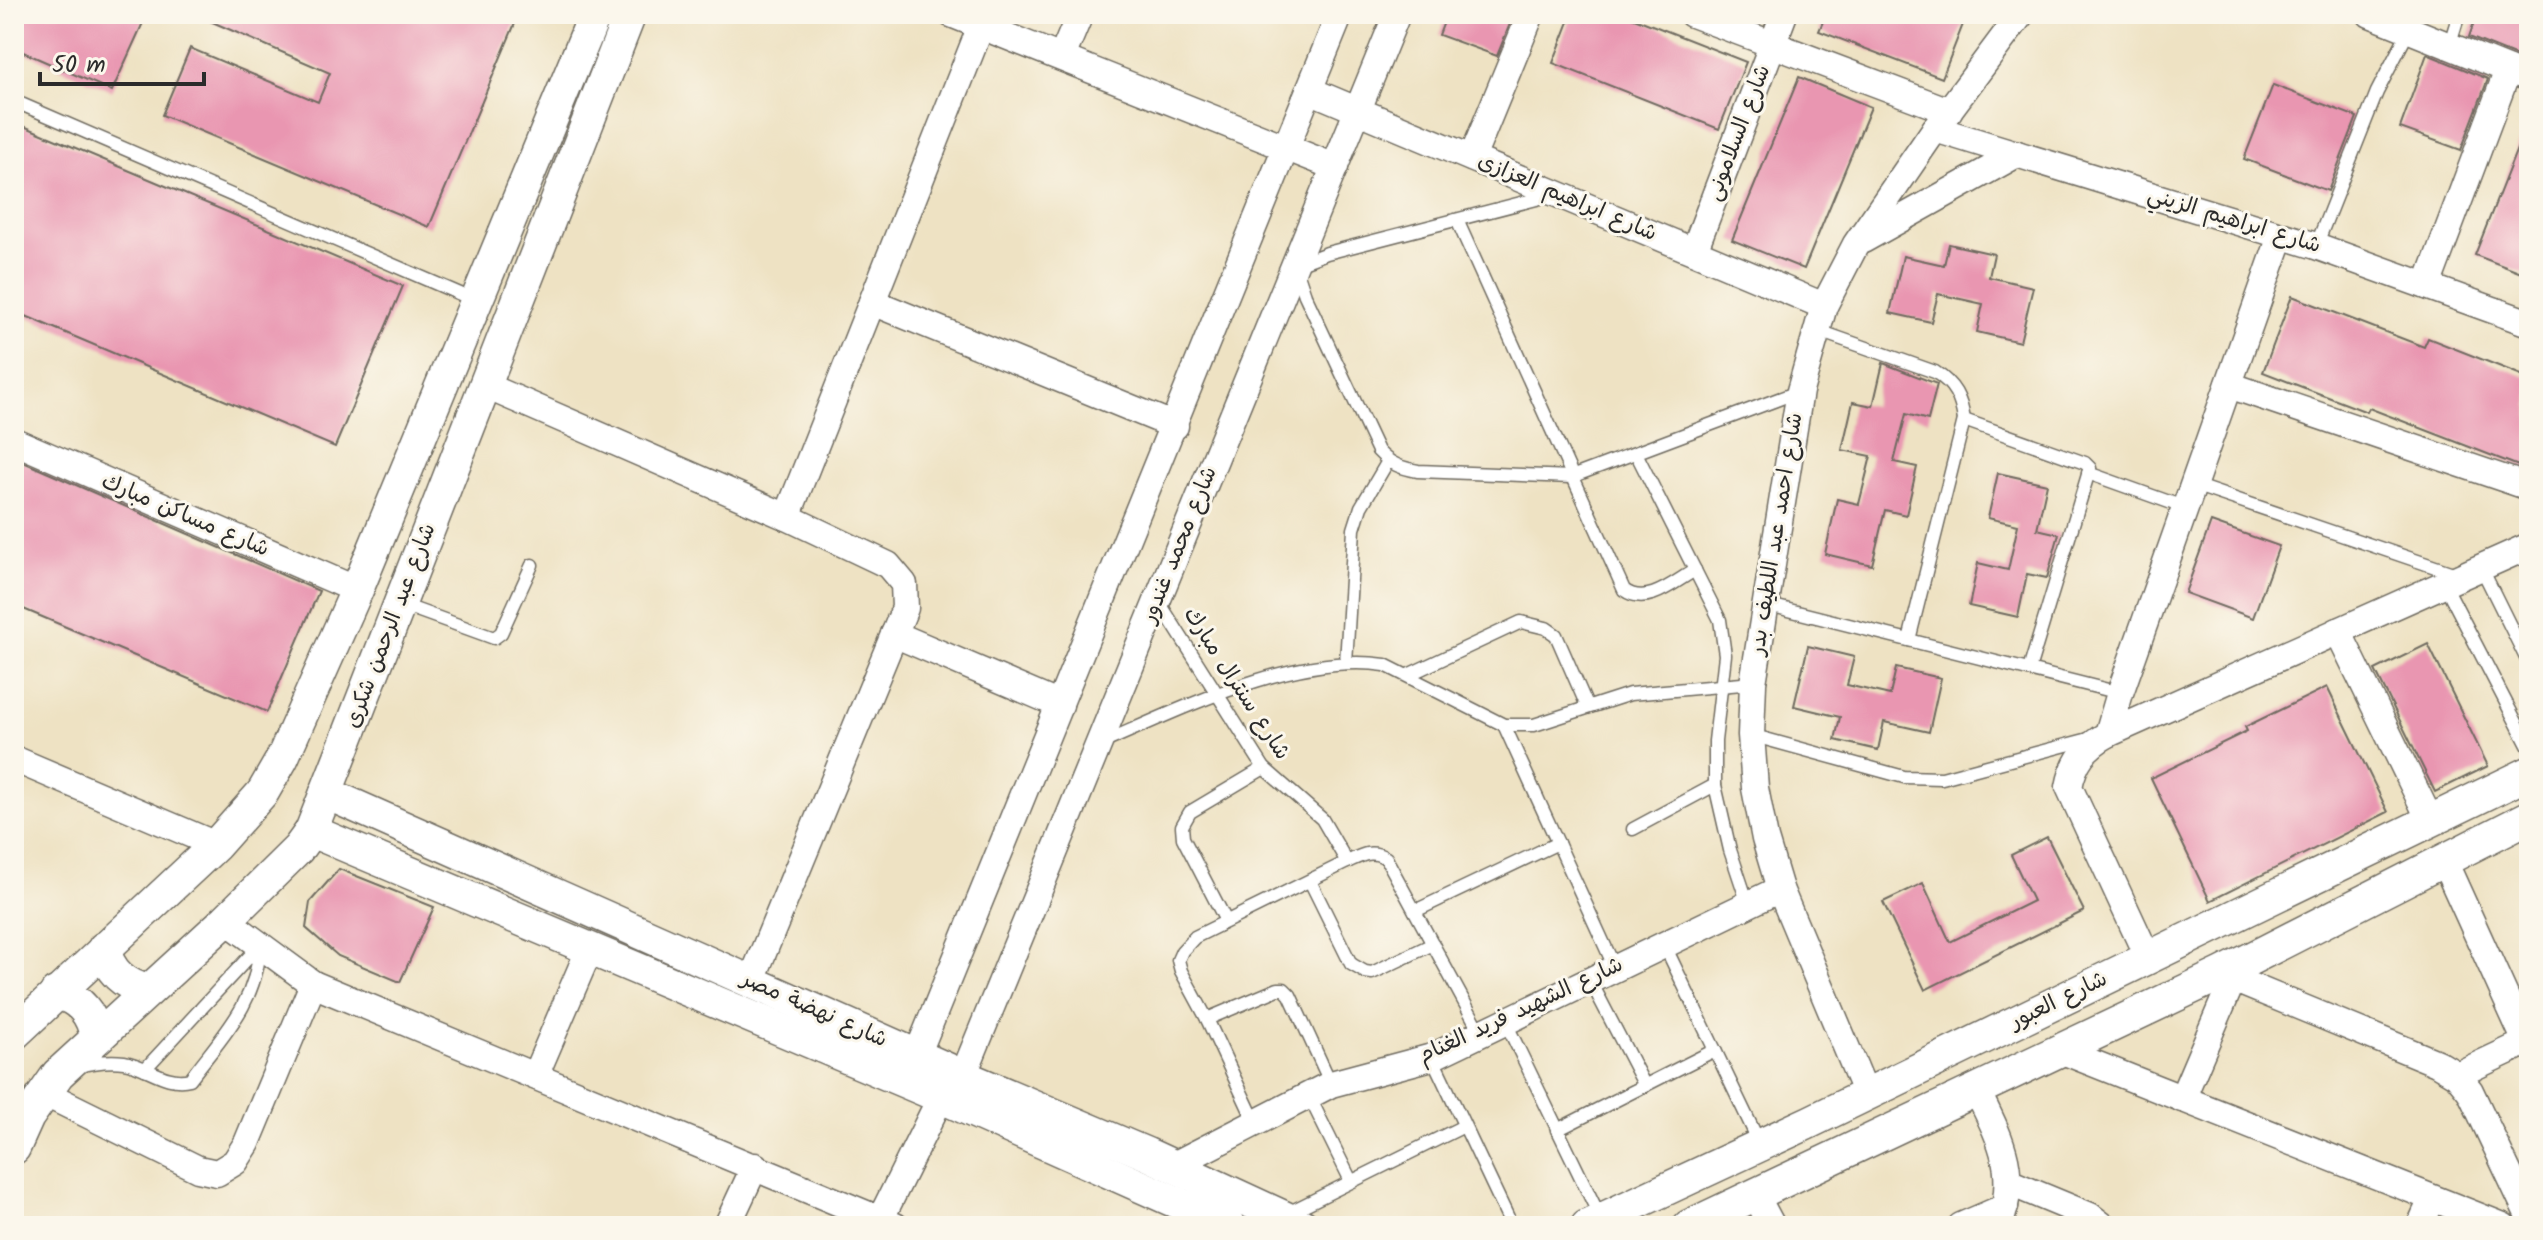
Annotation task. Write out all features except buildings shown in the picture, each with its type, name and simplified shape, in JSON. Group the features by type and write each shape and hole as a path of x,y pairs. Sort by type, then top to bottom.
{"street":[{"name":"شارع عبد الرحمن شكرى","path":"14,1034 216,845 263,792 282,759 357,590 595,14"},
{"name":"شارع عبد الرحمن شكرى","path":"14,1148 28,1117 51,1084 96,1038 226,920 298,849 311,831 630,14"},
{"path":"951,14 1335,167"},
{"path":"1062,57 1080,14"},
{"path":"917,1055 1340,14"},
{"name":"شارع محمد غندور","path":"888,1223 952,1086 1099,743 1397,14"},
{"path":"1472,158 1531,14"},
{"name":"شارع ابراهيم الزيني","path":"1692,14 1773,44 2017,154 2316,246 2529,323"},
{"name":"شارع السلامونى","path":"1694,251 1784,14"},
{"path":"2370,14 2519,74 2427,286"},
{"name":"شارع احمد عبد اللطيف بدر","path":"1866,1094 1780,889 1765,839 1755,788 1751,735 1753,683 1800,391 1820,318 1856,244 2018,15"},
{"path":"787,517 981,26"},
{"name":"شارع ابراهيم العزازى","path":"1309,90 1694,251 1820,318"},
{"path":"1856,244 2017,154"},
{"path":"2108,734 2281,236"},
{"path":"499,245 511,257 519,259 535,253"},
{"path":"476,301 500,304 510,316"},
{"path":"872,302 1175,426"},
{"path":"484,385 787,517 888,565 904,584 905,608 751,982"},
{"path":"2229,385 2529,487"},
{"name":"شارع مساكن مبارك","path":"14,441 357,590"},
{"path":"2148,958 2069,787 2072,770 2081,754 2093,742 2108,734 2529,546"},
{"path":"2338,631 2430,820"},
{"path":"894,634 1060,705"},
{"path":"14,759 216,845"},
{"name":"شارع العبور","path":"1594,1222 1810,1122 2529,773"},
{"name":"شارع نهضة مصر","path":"326,793 917,1055 952,1086 1209,1222"},
{"name":"شارع العبور","path":"1689,1226 2060,1050 2227,976 2443,859 2528,819"},
{"name":"شارع نهضة مصر","path":"311,831 590,948 1172,1166 1292,1221"},
{"path":"2443,859 2527,1042 2457,1075"},
{"path":"464,895 478,861"},
{"name":"شارع الشهيد فريد الغنام","path":"1172,1166 1320,1090 1432,1057 1780,889"},
{"path":"226,920 313,984 888,1223"},
{"path":"104,948 116,974 125,982 148,991"},
{"path":"535,1076 590,948"},
{"path":"2182,1099 2227,976 2437,1063 2457,1075 2470,1091 2529,1216"},
{"path":"51,1084 198,1169 217,1173 235,1162 247,1143 313,984"},
{"path":"56,993 73,999 86,1011 92,1019 96,1038"},
{"path":"2060,1050 2503,1226"},
{"path":"1977,1091 2005,1153 2004,1205"},
{"path":"1810,1122 1828,1159"},
{"path":"727,1226 755,1166"},
{"path":"1755,1194 1772,1226"},
{"path":"2420,1226 2432,1199"},
{"path":"1961,1226 2004,1205 2090,1216 2103,1226"}],"lane":[{"path":"2449,46 2459,14"},
{"path":"2316,246 2377,92 2409,30"},
{"path":"14,101 476,301"},
{"path":"1555,195 1327,253 1295,265 1305,295 1378,451 1388,461 1418,471 1571,477 1800,391"},
{"path":"1457,220 1624,590 1632,596 1651,595 1695,570"},
{"path":"1820,318 1935,372 1947,380 1962,405 1964,420 1909,640"},
{"path":"1964,420 2085,463 2090,468 2029,670"},
{"path":"1636,453 1720,620 1725,655 1715,741 1715,785 1730,850 1748,904"},
{"path":"1346,663 1354,529 1361,507 1388,461"},
{"path":"2088,473 2190,496 2462,575 2529,664"},
{"path":"400,604 494,638 501,633 532,565"},
{"path":"2462,575 2529,747"},
{"name":"شارع سنترال مبارك","path":"1158,600 1264,768 1322,819 1347,862"},
{"path":"1765,604 2120,693"},
{"path":"1408,675 1521,622 1534,623 1556,635 1587,706"},
{"path":"1099,743 1215,694 1289,672 1346,663 1385,665 1504,725 1534,725 1630,694 1753,683"},
{"path":"1504,725 1615,968"},
{"path":"1751,735 1921,779 1942,778 2108,734"},
{"path":"1226,921 1183,838 1182,826 1190,812 1264,768"},
{"path":"1633,829 1715,785"},
{"path":"1415,911 1558,843"},
{"path":"1256,1124 1178,960 1187,943 1195,937 1368,852 1379,853 1386,858 1481,1033"},
{"path":"1310,881 1351,964 1357,969 1372,973 1433,944"},
{"path":"1664,944 1760,1144"},
{"path":"145,1069 260,945"},
{"path":"51,1084 74,1067 110,1061 145,1069 173,1081 190,1079 243,1008 256,978 260,945"},
{"path":"1590,980 1645,1086"},
{"path":"1207,1019 1278,989 1284,989 1290,995 1351,1181"},
{"path":"1505,1021 1557,1130 1594,1222"},
{"path":"1557,1130 1715,1050"},
{"path":"1432,1057 1512,1226"},
{"path":"1292,1221 1351,1181 1464,1126"}]}
